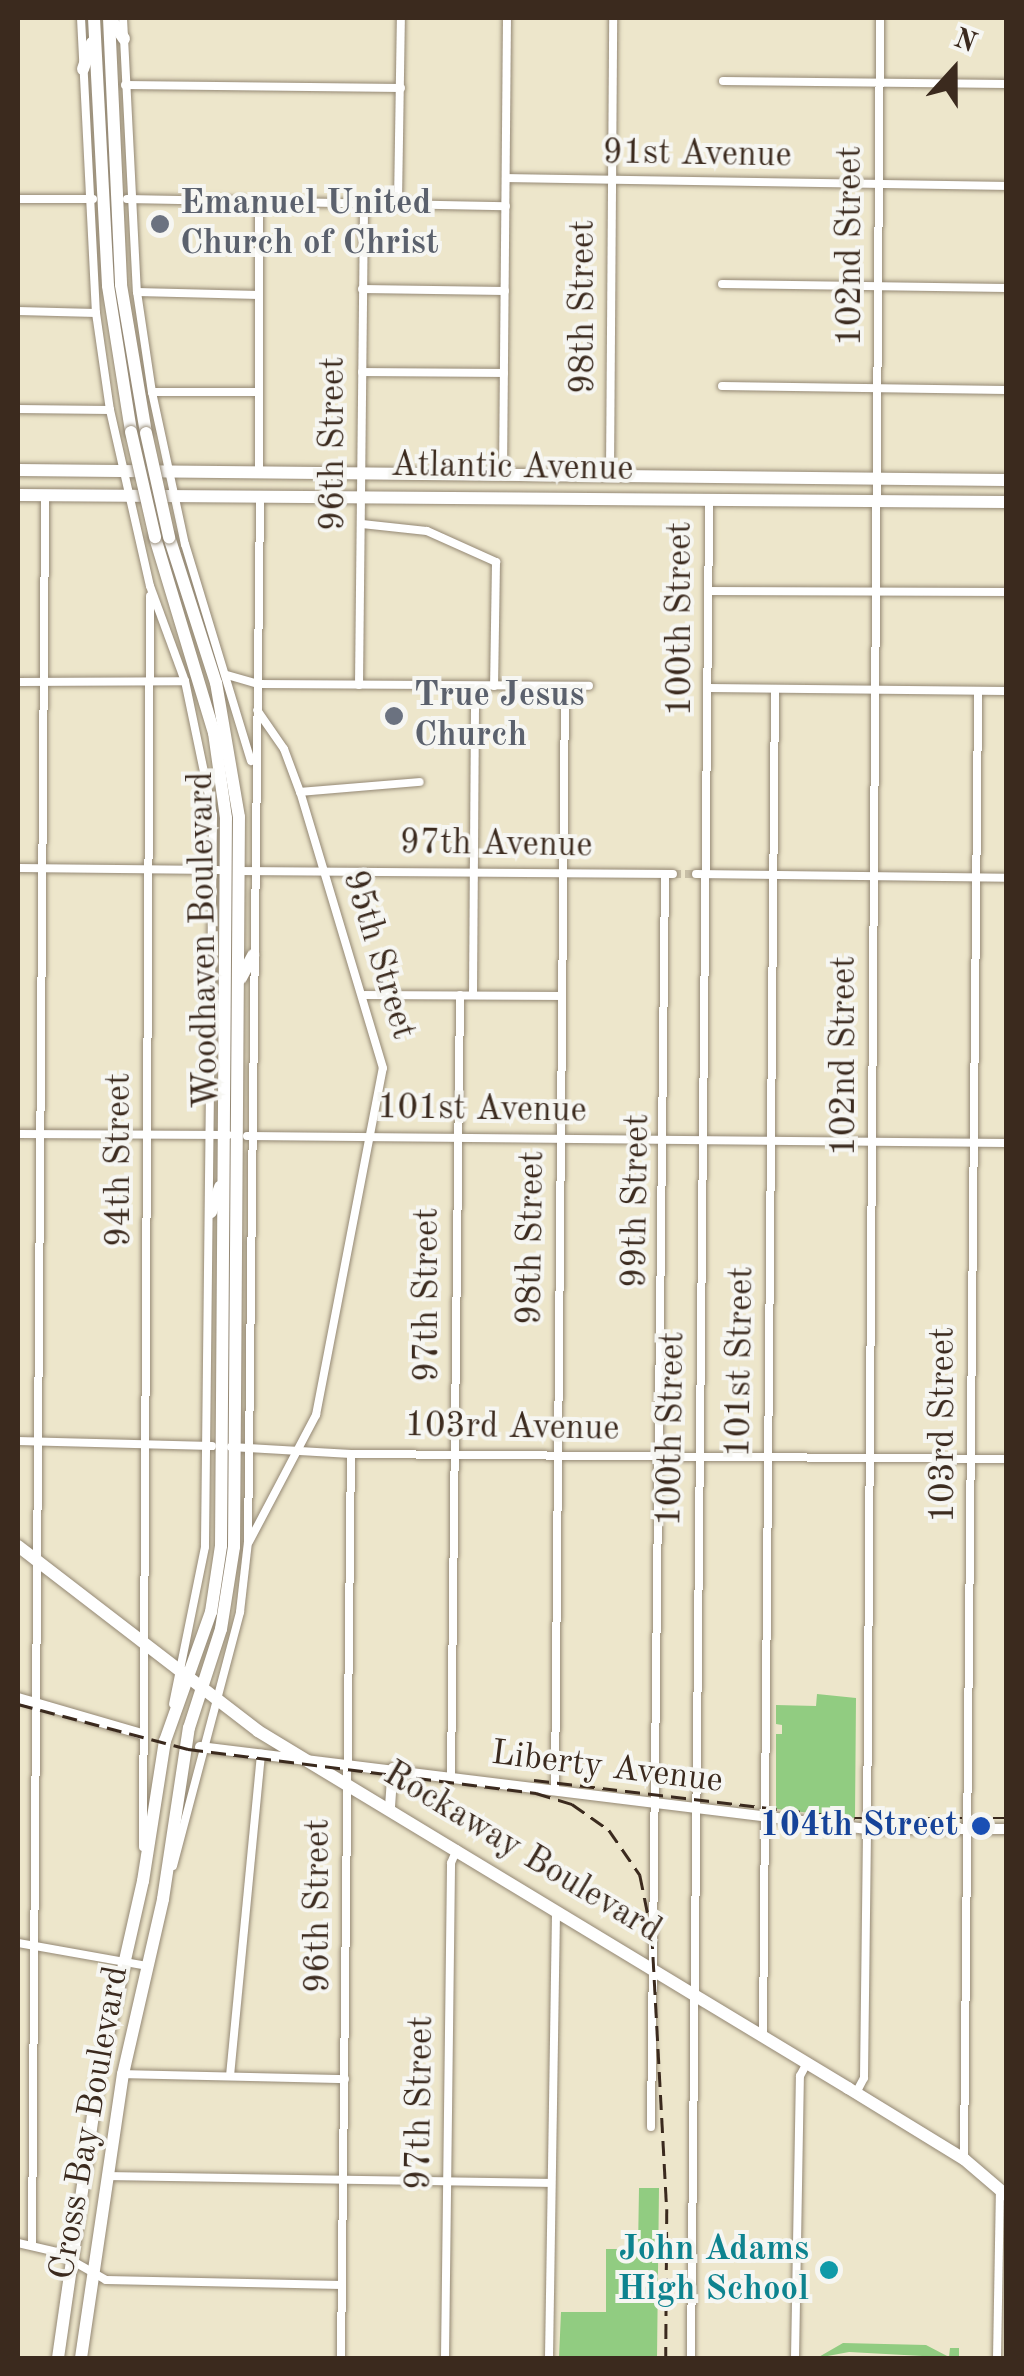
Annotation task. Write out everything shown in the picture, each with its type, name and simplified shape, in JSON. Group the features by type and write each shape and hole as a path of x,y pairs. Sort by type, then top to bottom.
{"main road":[{"name":"Woodhaven Boulevard","path":"94,18 109,199"},
{"path":"110,18 124,39"},
{"name":"Woodhaven Boulevard","path":"110,18 112,320 162,537 214,733 234,870 240,980 231,1135 224,1175 231,1578 189,1683"},
{"path":"83,69 95,36"},
{"name":"Atlantic Avenue","path":"18,470 1006,480"},
{"name":"Atlantic Avenue","path":"18,495 1006,502"},
{"name":"Woodhaven Boulevard","path":"228,1447 234,870"},
{"path":"240,980 253,955"},
{"path":"211,1212 224,1175"},
{"name":"Rockaway Boulevard","path":"18,1546 213,1701 964,2160 1003,2192"},
{"name":"Cross Bay Boulevard","path":"58,2358 98,2078 144,1881 168,1730 189,1683"},
{"name":"Cross Bay Boulevard","path":"81,2358 123,2074 163,1898 189,1683"}],"street":[{"name":"Woodhaven Boulevard","path":"80,18 83,69 109,199 137,292 169,473 254,770"},
{"name":"Woodhaven Boulevard","path":"123,18 125,85 96,313 120,472 150,586 184,681 213,815 234,870 253,955 231,1135 211,1212 228,1447 248,1542 240,1612 213,1701"},
{"path":"398,202 401,18"},
{"path":"503,475 508,18"},
{"name":"98th Street","path":"610,476 614,18"},
{"name":"102nd Street","path":"856,2093 864,2078 867,1829 880,18"},
{"path":"723,82 1006,84"},
{"path":"125,85 400,88"},
{"name":"91st Avenue","path":"506,178 1006,186"},
{"path":"18,199 506,206"},
{"path":"259,202 259,473"},
{"name":"96th Street","path":"359,685 364,202"},
{"path":"722,284 1006,288"},
{"path":"362,290 504,291"},
{"path":"137,292 259,295"},
{"path":"18,311 96,313"},
{"path":"362,372 504,372"},
{"path":"722,386 1006,390"},
{"path":"152,392 258,392"},
{"path":"18,409 110,410"},
{"path":"32,2245 45,495"},
{"path":"256,710 260,495"},
{"name":"100th Street","path":"691,2358 702,1140 700,874 708,688 709,500"},
{"name":"Atlantic Avenue","path":"362,524 427,531 496,562 494,686"},
{"name":"94th Street","path":"142,1734 150,586"},
{"path":"710,590 1006,592"},
{"path":"227,675 258,684 590,686"},
{"path":"18,682 184,681"},
{"path":"472,995 475,687"},
{"name":"98th Street","path":"555,1789 565,687"},
{"path":"708,688 1006,691"},
{"name":"101st Street","path":"763,2036 774,689"},
{"name":"103rd Street","path":"964,2160 978,690"},
{"name":"Woodhaven Boulevard","path":"234,870 254,770 256,710"},
{"name":"95th Street","path":"248,1542 300,1453 320,1398 372,1137 383,1056 300,792 284,749 256,710"},
{"path":"300,792 420,782"},
{"name":"97th Avenue","path":"18,868 669,874"},
{"name":"99th Street","path":"650,2127 669,874"},
{"path":"700,874 1006,878"},
{"path":"366,995 562,996"},
{"name":"97th Street","path":"451,1776 460,995"},
{"name":"101st Avenue","path":"18,1134 1006,1143"},
{"name":"103rd Avenue","path":"18,1442 145,1441 351,1454 1006,1459"},
{"name":"Woodhaven Boulevard","path":"189,1683 202,1578 228,1447"},
{"name":"96th Street","path":"342,2358 351,1454"},
{"path":"18,1698 142,1734"},
{"name":"Cross Bay Boulevard","path":"163,1898 186,1825 213,1701"},
{"name":"Cross Bay Boulevard","path":"142,1734 144,1881"},
{"name":"Liberty Avenue","path":"200,1747 348,1762 867,1829 1006,1829"},
{"path":"230,2076 261,1754"},
{"path":"390,1808 393,1768"},
{"name":"97th Street","path":"445,2358 451,1862 457,1849"},
{"path":"549,2358 556,1909"},
{"path":"18,1943 148,1966"},
{"path":"794,2358 800,2076 806,2063"},
{"path":"123,2074 345,2079"},
{"path":"109,2176 552,2183"},
{"path":"997,2358 1003,2192"},
{"path":"18,2242 72,2259 106,2280 342,2285"}],"green space":[{"path":"817,1694 856,1698 855,1818 776,1809 776,1734 782,1734 782,1725 776,1724 776,1705 816,1706"},
{"path":"639,2188 659,2188 657,2358 559,2358 561,2312 606,2312 606,2249 638,2249"},
{"path":"843,2343 926,2345 949,2357 950,2348 959,2348 959,2358 849,2352 817,2358"}],"tunnel":[{"path":"673,874 696,874"}],"railway":[{"path":"18,1704 188,1749 536,1793 572,1804 609,1830 640,1875 652,1934 667,2209 666,2358"},
{"path":"534,1780 855,1818 1006,1818"}],"place":[{"name":"Emanuel United Church of Christ","path":"160,224"},
{"name":"True Jesus Church","path":"394,716"},
{"name":"104th Street","path":"981,1826"},
{"name":"John Adams High School","path":"829,2270"}]}
